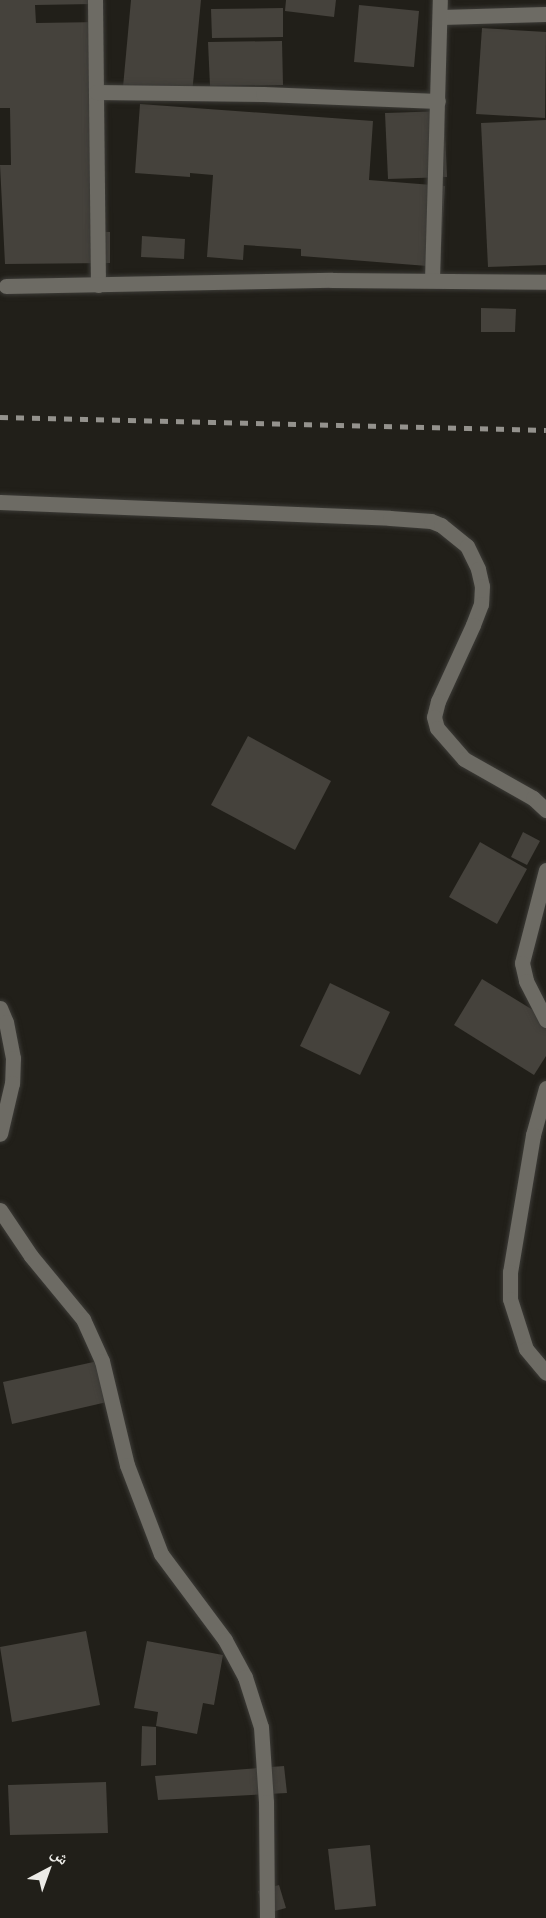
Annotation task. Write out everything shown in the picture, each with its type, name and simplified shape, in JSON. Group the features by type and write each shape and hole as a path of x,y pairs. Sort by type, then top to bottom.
{"street":[{"path":"95,0 98,285"},
{"path":"432,280 440,0"},
{"path":"440,17 546,14"},
{"path":"96,92 263,94 438,101"},
{"path":"6,286 432,280 546,282"},
{"path":"0,502 390,518 431,521 441,525 467,546 474,558 482,586 481,604 473,625 438,701 434,717 438,728 464,759 533,798 546,810"},
{"path":"546,870 522,963 526,981 546,1020"},
{"path":"0,1008 6,1022 13,1058 12,1083 0,1134"},
{"path":"546,1088 533,1135 510,1272 510,1299 526,1349 546,1373"},
{"path":"0,1210 32,1256 83,1319 102,1361 127,1465 161,1554 225,1640 245,1677 261,1727 266,1802 267,1918"}],"building":[{"path":"0,0 94,0 94,4 35,5 36,23 100,22 105,232 110,232 110,263 5,264 0,165 11,165 10,108 0,108"},
{"path":"131,0 201,0 192,94 123,87"},
{"path":"286,0 336,0 334,17 285,11"},
{"path":"359,5 419,11 414,67 354,62"},
{"path":"283,8 283,37 212,38 211,9"},
{"path":"482,28 546,32 545,118 476,114"},
{"path":"282,41 283,85 210,86 208,42"},
{"path":"140,104 373,121 369,180 445,186 440,267 301,256 301,249 244,245 243,260 207,257 213,175 190,173 190,177 135,173"},
{"path":"444,111 447,177 388,179 385,113"},
{"path":"546,120 546,265 488,267 481,123"},
{"path":"142,236 185,239 184,259 141,257"},
{"path":"481,308 516,309 515,332 481,332"},
{"path":"248,736 331,781 295,850 211,805"},
{"path":"523,832 540,841 527,865 511,857"},
{"path":"480,842 527,869 497,924 449,897"},
{"path":"482,979 546,1018 546,1056 534,1075 454,1025"},
{"path":"330,983 390,1012 360,1075 300,1046"},
{"path":"98,1361 107,1402 12,1424 3,1382"},
{"path":"86,1631 100,1705 12,1722 0,1647"},
{"path":"147,1641 223,1655 214,1705 203,1703 197,1734 156,1726 158,1712 134,1708"},
{"path":"142,1726 156,1727 156,1765 141,1766"},
{"path":"284,1766 287,1793 158,1800 155,1776"},
{"path":"106,1782 108,1833 10,1835 8,1785"},
{"path":"370,1845 376,1906 335,1910 328,1849"},
{"path":"279,1885 286,1908 264,1914 258,1891"}],"railway":[{"path":"0,417 546,430"}]}
